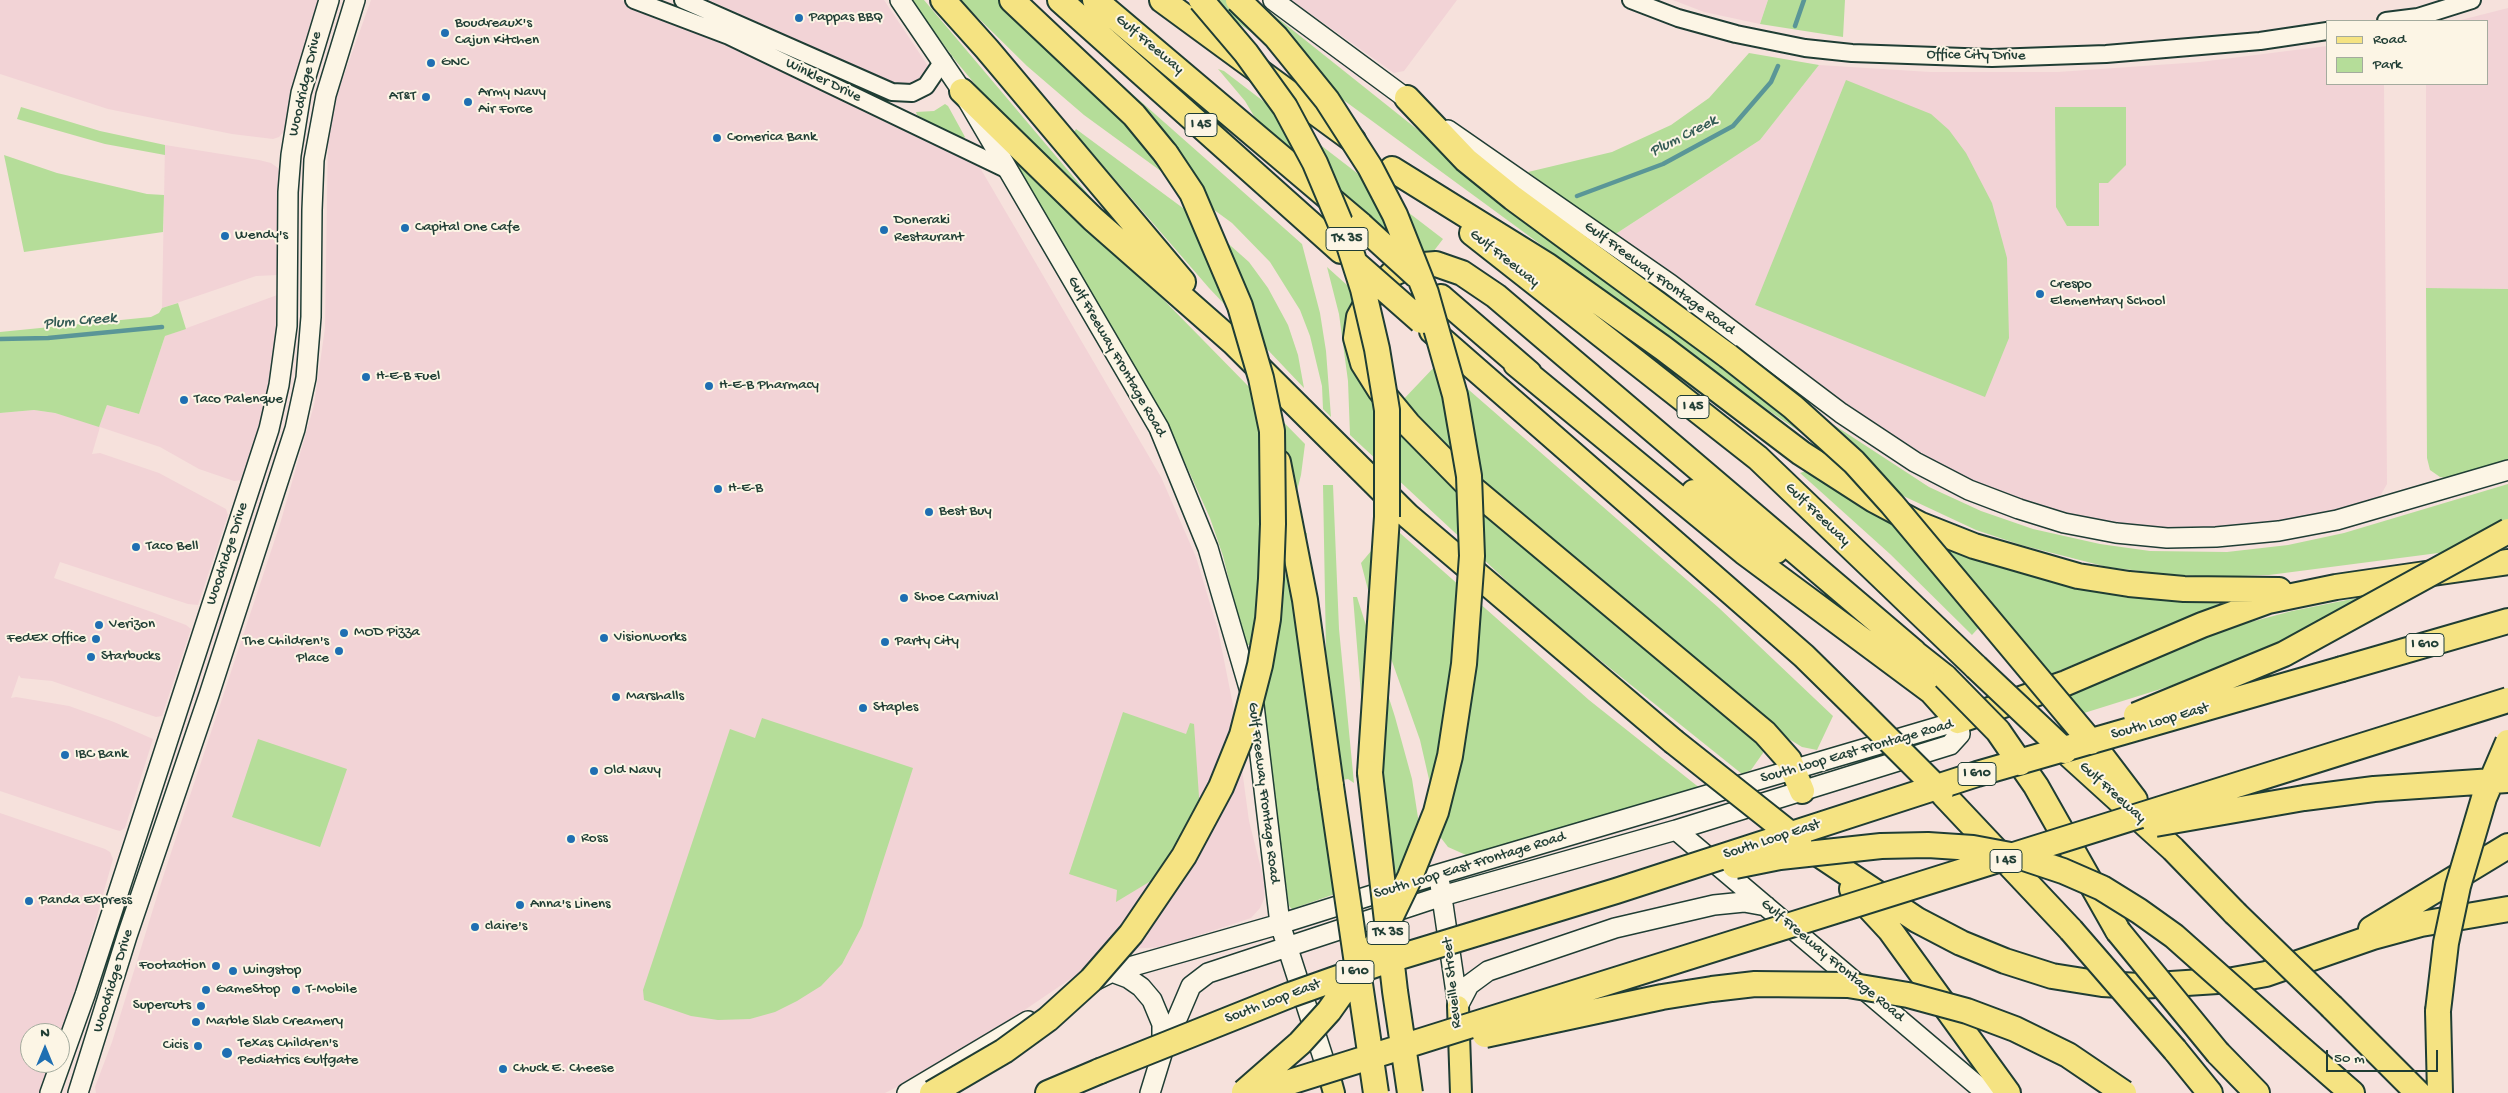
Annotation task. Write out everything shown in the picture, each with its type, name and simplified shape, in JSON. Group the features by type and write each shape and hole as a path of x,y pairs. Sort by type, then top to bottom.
{"highway":[{"path":"943,0 987,48 1234,343"},
{"name":"TX 35","path":"1012,0 1134,115 1166,154 1192,193 1240,306 1261,378 1305,600 1376,1093"},
{"name":"Gulf Freeway","path":"1060,0 1421,321 1804,656 1941,792 2071,930 2210,1093"},
{"name":"Gulf Freeway","path":"1095,0 1361,225 1516,364 1914,652 1945,677 1998,731 2036,786 2118,931 2218,1053 2257,1093"},
{"name":"Gulf Freeway","path":"1162,0 1392,169 1758,458 1976,667 2173,850 2418,1093"},
{"name":"TX 35","path":"1202,0 1267,81 1285,107 1315,163 1347,238 1363,289 1377,350 1387,410 1387,516 1370,773 1395,991 1410,1093"},
{"path":"1238,0 1276,37 1326,100 1366,160 1395,215 1426,293 1455,395 1469,476 1472,556 1464,664 1452,747 1436,812 1410,877 1380,940 1334,1004 1300,1043 1243,1093"},
{"path":"962,91 1093,219 1234,343 1408,516 1673,741 1800,842 1856,881 1961,943 2005,961 2052,976 2102,984 2140,986 2234,980 2266,974 2325,953 2421,924 2508,909"},
{"path":"1407,98 1466,160 1506,192 1728,356 1793,407 1854,462 1892,504 2091,742 2173,850"},
{"path":"1392,169 1563,276 1663,348 1808,458 1874,500 1921,524 1974,546 2027,563 2078,576 2128,584 2216,591 2292,590 2336,587"},
{"path":"1798,781 1783,752 1765,733 1467,484 1408,424 1380,390 1363,363 1356,338 1359,317 1370,297 1392,274 1410,266 1436,264 1462,273 1496,296 1914,652"},
{"path":"1516,364 1744,552 1931,691 1958,720 2066,683 2234,612 2276,598 2336,587 2508,562"},
{"path":"932,1093 1004,1051 1048,1019 1091,980 1131,934 1184,856 1221,787 1242,736 1260,665 1268,618 1273,524 1272,430"},
{"path":"1977,774 2134,716 2284,654 2508,531"},
{"name":"South Loop East","path":"1048,1093 1281,998 1365,968 1616,891 1977,774 2508,620"},
{"path":"1331,1082 2034,848 2508,700"},
{"path":"2440,1093 2438,1011 2448,928 2474,827 2508,742"},
{"path":"2034,848 2158,823 2304,798 2392,788 2508,780"},
{"path":"1800,842 1862,899 1890,930 2008,1093"},
{"path":"1616,891 1780,857 1842,849 1928,845 1973,848 2021,857 2063,871 2102,888 2139,910 2194,954 2352,1093"},
{"path":"2325,953 2398,913 2508,846"},
{"path":"1255,1093 1331,1082 1662,997 1755,984 1800,983 1848,985 1900,993 1967,1011 2015,1029 2068,1055 2124,1093"}],"main road":[{"name":"Woodridge Drive","path":"50,1093 85,995 269,429 279,385 287,326 288,192 291,155 301,93 329,0"},
{"name":"Woodridge Drive","path":"78,1093 127,936 272,504 295,429 306,378 311,317 314,160 326,95 354,0"},
{"name":"Gulf Freeway Frontage Road","path":"900,0 962,91 1159,428 1208,548 1254,705 1280,924"},
{"name":"Gulf Freeway Frontage Road","path":"1273,0 1463,141 1670,284 1841,413 1915,462 1968,490 2019,509 2064,522 2116,532 2167,538 2216,537 2279,531 2337,520 2508,470"},
{"path":"246,498 272,504"},
{"name":"South Loop East Frontage Road","path":"906,1093 1007,1034 1074,991 1112,972 1280,924 1439,874 1688,801 1798,781 1950,745 1960,734 1958,720"},
{"name":"South Loop East Frontage Road","path":"1150,1093 1162,1054 1191,986 1208,973 1285,946 1442,896 1676,830 1798,781"},
{"path":"1676,830 1688,801"},
{"name":"Gulf Freeway Frontage Road","path":"1676,830 1986,1093"},
{"name":"Reveille Street","path":"1439,874 1458,1006 1461,1093"},
{"path":"1458,1006 1469,985 1488,971 1615,928 1714,905 1755,902 1767,907"},
{"path":"1280,924 1285,946 1331,1082"},
{"path":"1112,972 1128,978 1141,987 1152,1000 1162,1024 1162,1054"}],"street":[{"name":"Winkler Drive","path":"634,0 729,36 1008,170"},
{"name":"Winkler Drive","path":"683,0 892,92 912,93 926,86 943,62"},
{"name":"Office City Drive","path":"1631,0 1678,18 1736,34 1805,48 1852,52 1992,58 2114,54 2260,41 2326,31"},
{"path":"2394,20 2418,17 2472,0"}],"shaded area":[{"path":"0,0 320,0 294,82 287,128 279,137 273,139 232,134 108,109 0,74"},
{"path":"371,0 621,0 694,28 974,161 979,166 1161,477 1196,557 1218,630 1234,710 1249,821 1265,884 1264,899 1260,908 1251,918 1163,947 1127,949 1085,969 951,1060 885,1093 96,1093 95,1087 112,1042 162,880 280,524 314,405 325,328 328,136 334,103"},
{"path":"709,0 884,0 936,78 936,86 929,95 916,95"},
{"path":"1291,0 1457,0 1404,71 1394,73"},
{"path":"1673,0 1768,0 1760,24 1704,12"},
{"path":"2508,8 2508,289 2426,288 2426,85 2488,85 2488,20 2461,20"},
{"name":"Crespo Elementary School","path":"2326,46 2326,85 2384,85 2387,484 2379,498 2323,515 2242,529 2160,529 2064,514 1986,489 1921,455 1878,428 1614,235 1760,140 1819,65 1930,72 2058,72 2200,62"},
{"path":"165,145 259,160 271,163 278,168 281,177 279,275 256,276 162,308"},
{"path":"280,294 274,360 264,414 242,480 234,481 199,469 160,447 100,427 92,454 100,453 159,473 226,509 228,515 198,605 188,604 60,562 54,578 149,611 186,625 191,629 162,716 156,717 52,681 21,678 19,675 11,698 16,697 69,706 114,722 153,739 125,828 120,831 116,830 0,791 0,413 34,410 55,413 99,426 107,405 139,414 165,336"},
{"path":"0,813 105,849 110,852 113,859 81,973 64,1023 20,1023 20,1073 47,1073 40,1093 0,1093"}],"green space":[{"path":"911,0 924,0 1093,200 1092,207 1008,124 955,60"},
{"path":"960,0 1026,0 1302,244 1320,313 1326,351 1331,417 1323,409 1322,386 1310,336 1300,310 1270,262 1232,223 1084,115 1027,66"},
{"path":"1207,0 1255,0 1576,256 1689,338 1838,458 1746,395"},
{"path":"1768,0 1845,0 1843,37 1760,24"},
{"path":"1749,53 1819,65 1760,140 1614,235 1528,172 1612,152 1671,125 1709,98"},
{"path":"1218,69 1224,71 1443,239 1433,252 1407,255 1260,126 1245,101"},
{"path":"1846,80 1931,114 1949,130 1966,153 1992,203 2007,258 2009,338 1985,397 1755,305"},
{"path":"945,104 948,106 965,137 963,139 959,139 917,115 916,112 934,111"},
{"path":"21,107 100,131 165,145 165,155 105,144 17,119"},
{"path":"2055,107 2126,107 2126,165 2108,183 2099,183 2099,226 2067,226 2056,207"},
{"path":"1076,129 1214,231 1249,262 1268,288 1288,325 1298,355 1304,388 1209,288 1074,132"},
{"path":"998,131 1305,444 1301,475 1293,506 1252,645 1245,645 1223,556 1210,518 1177,445 1027,191"},
{"path":"4,155 57,173 147,194 164,195 163,232 24,252"},
{"path":"1327,267 1357,294 1351,306 1347,323 1355,370 1762,741 1763,753 1751,770 1742,774 1540,612 1350,435 1348,381 1339,314"},
{"path":"2426,288 2508,289 2508,461 2447,478 2440,477 2430,470 2427,458"},
{"path":"178,303 186,329 165,336 139,414 107,405 99,427 55,413 34,410 0,413 0,332 151,317 159,313 162,308"},
{"path":"1438,363 1719,608 1833,716 1817,750 1802,747 1784,736 1745,706 1468,470 1401,402"},
{"path":"1811,410 1929,487 1981,511 2033,529 2100,544 2150,551 2227,552 2288,545 2344,533 2508,484 2508,520 2446,552 2269,575 2211,577 2107,567 2021,545 1976,530 1899,494"},
{"path":"1806,471 1873,513 1902,526 1982,624 1972,635 1890,554 1800,473"},
{"path":"1323,485 1333,485 1339,629 1354,783 1348,779 1342,780 1326,652"},
{"path":"1392,526 1589,700 1701,789 1481,853 1466,855 1448,847 1441,838 1437,826 1436,810 1420,740 1372,605 1361,563"},
{"path":"1301,532 1307,533 1307,638 1335,894 1292,909 1289,906 1270,769 1263,683 1280,590"},
{"path":"1941,545 2012,570 2063,585 2114,594 2224,604 2048,675"},
{"path":"2377,594 2317,629 2219,670 2164,688 2081,714 2065,695 2164,651 2228,628 2292,611"},
{"path":"1353,597 1357,597 1395,717 1412,779 1426,869 1388,880 1362,707"},
{"path":"1123,712 1186,734 1190,723 1194,724 1202,840 1194,855 1116,902 1117,890 1069,874"},
{"path":"762,718 913,768 862,926 842,964 821,986 775,1012 750,1019 718,1020 691,1016 644,1000 643,990 730,729 755,738"},
{"path":"258,739 347,769 320,847 232,817"}],"waterway":[{"name":"Plum Creek","path":"1795,26 1804,0"},
{"name":"Plum Creek","path":"1577,196 1663,164 1733,126 1771,82 1778,66"},
{"name":"Plum Creek","path":"0,339 48,338 162,327"}],"place":[{"name":"Pappas BBQ","path":"799,18"},
{"name":"Boudreaux's Cajun Kitchen","path":"445,33"},
{"name":"GNC","path":"431,63"},
{"name":"AT&T","path":"426,97"},
{"name":"Army Navy Air Force","path":"468,102"},
{"name":"Comerica Bank","path":"717,138"},
{"name":"Capital One Cafe","path":"405,228"},
{"name":"Doneraki Restaurant","path":"884,230"},
{"name":"Wendy's","path":"225,236"},
{"name":"Crespo Elementary School","path":"2040,294"},
{"name":"H-E-B Fuel","path":"366,377"},
{"name":"H-E-B Pharmacy","path":"709,386"},
{"name":"Taco Palenque","path":"184,400"},
{"name":"H-E-B","path":"718,489"},
{"name":"Best Buy","path":"929,512"},
{"name":"Taco Bell","path":"136,547"},
{"name":"Shoe Carnival","path":"904,598"},
{"name":"Verizon","path":"99,625"},
{"name":"MOD Pizza","path":"344,633"},
{"name":"Visionworks","path":"604,638"},
{"name":"FedEx Office","path":"96,639"},
{"name":"Party City","path":"885,642"},
{"name":"The Children's Place","path":"339,651"},
{"name":"Starbucks","path":"91,657"},
{"name":"Marshalls","path":"616,697"},
{"name":"Staples","path":"863,708"},
{"name":"IBC Bank","path":"65,755"},
{"name":"Old Navy","path":"594,771"},
{"name":"Ross","path":"571,839"},
{"name":"Panda Express","path":"29,901"},
{"name":"Anna's Linens","path":"520,905"},
{"name":"claire's","path":"475,927"},
{"name":"Footaction","path":"216,966"},
{"name":"Wingstop","path":"233,971"},
{"name":"GameStop","path":"206,990"},
{"name":"T-Mobile","path":"296,990"},
{"name":"Supercuts","path":"201,1006"},
{"name":"Marble Slab Creamery","path":"196,1022"},
{"name":"Cicis","path":"198,1046"},
{"name":"Texas Children's Pediatrics Gulfgate","path":"227,1053"},
{"name":"Chuck E. Cheese","path":"503,1069"}]}
